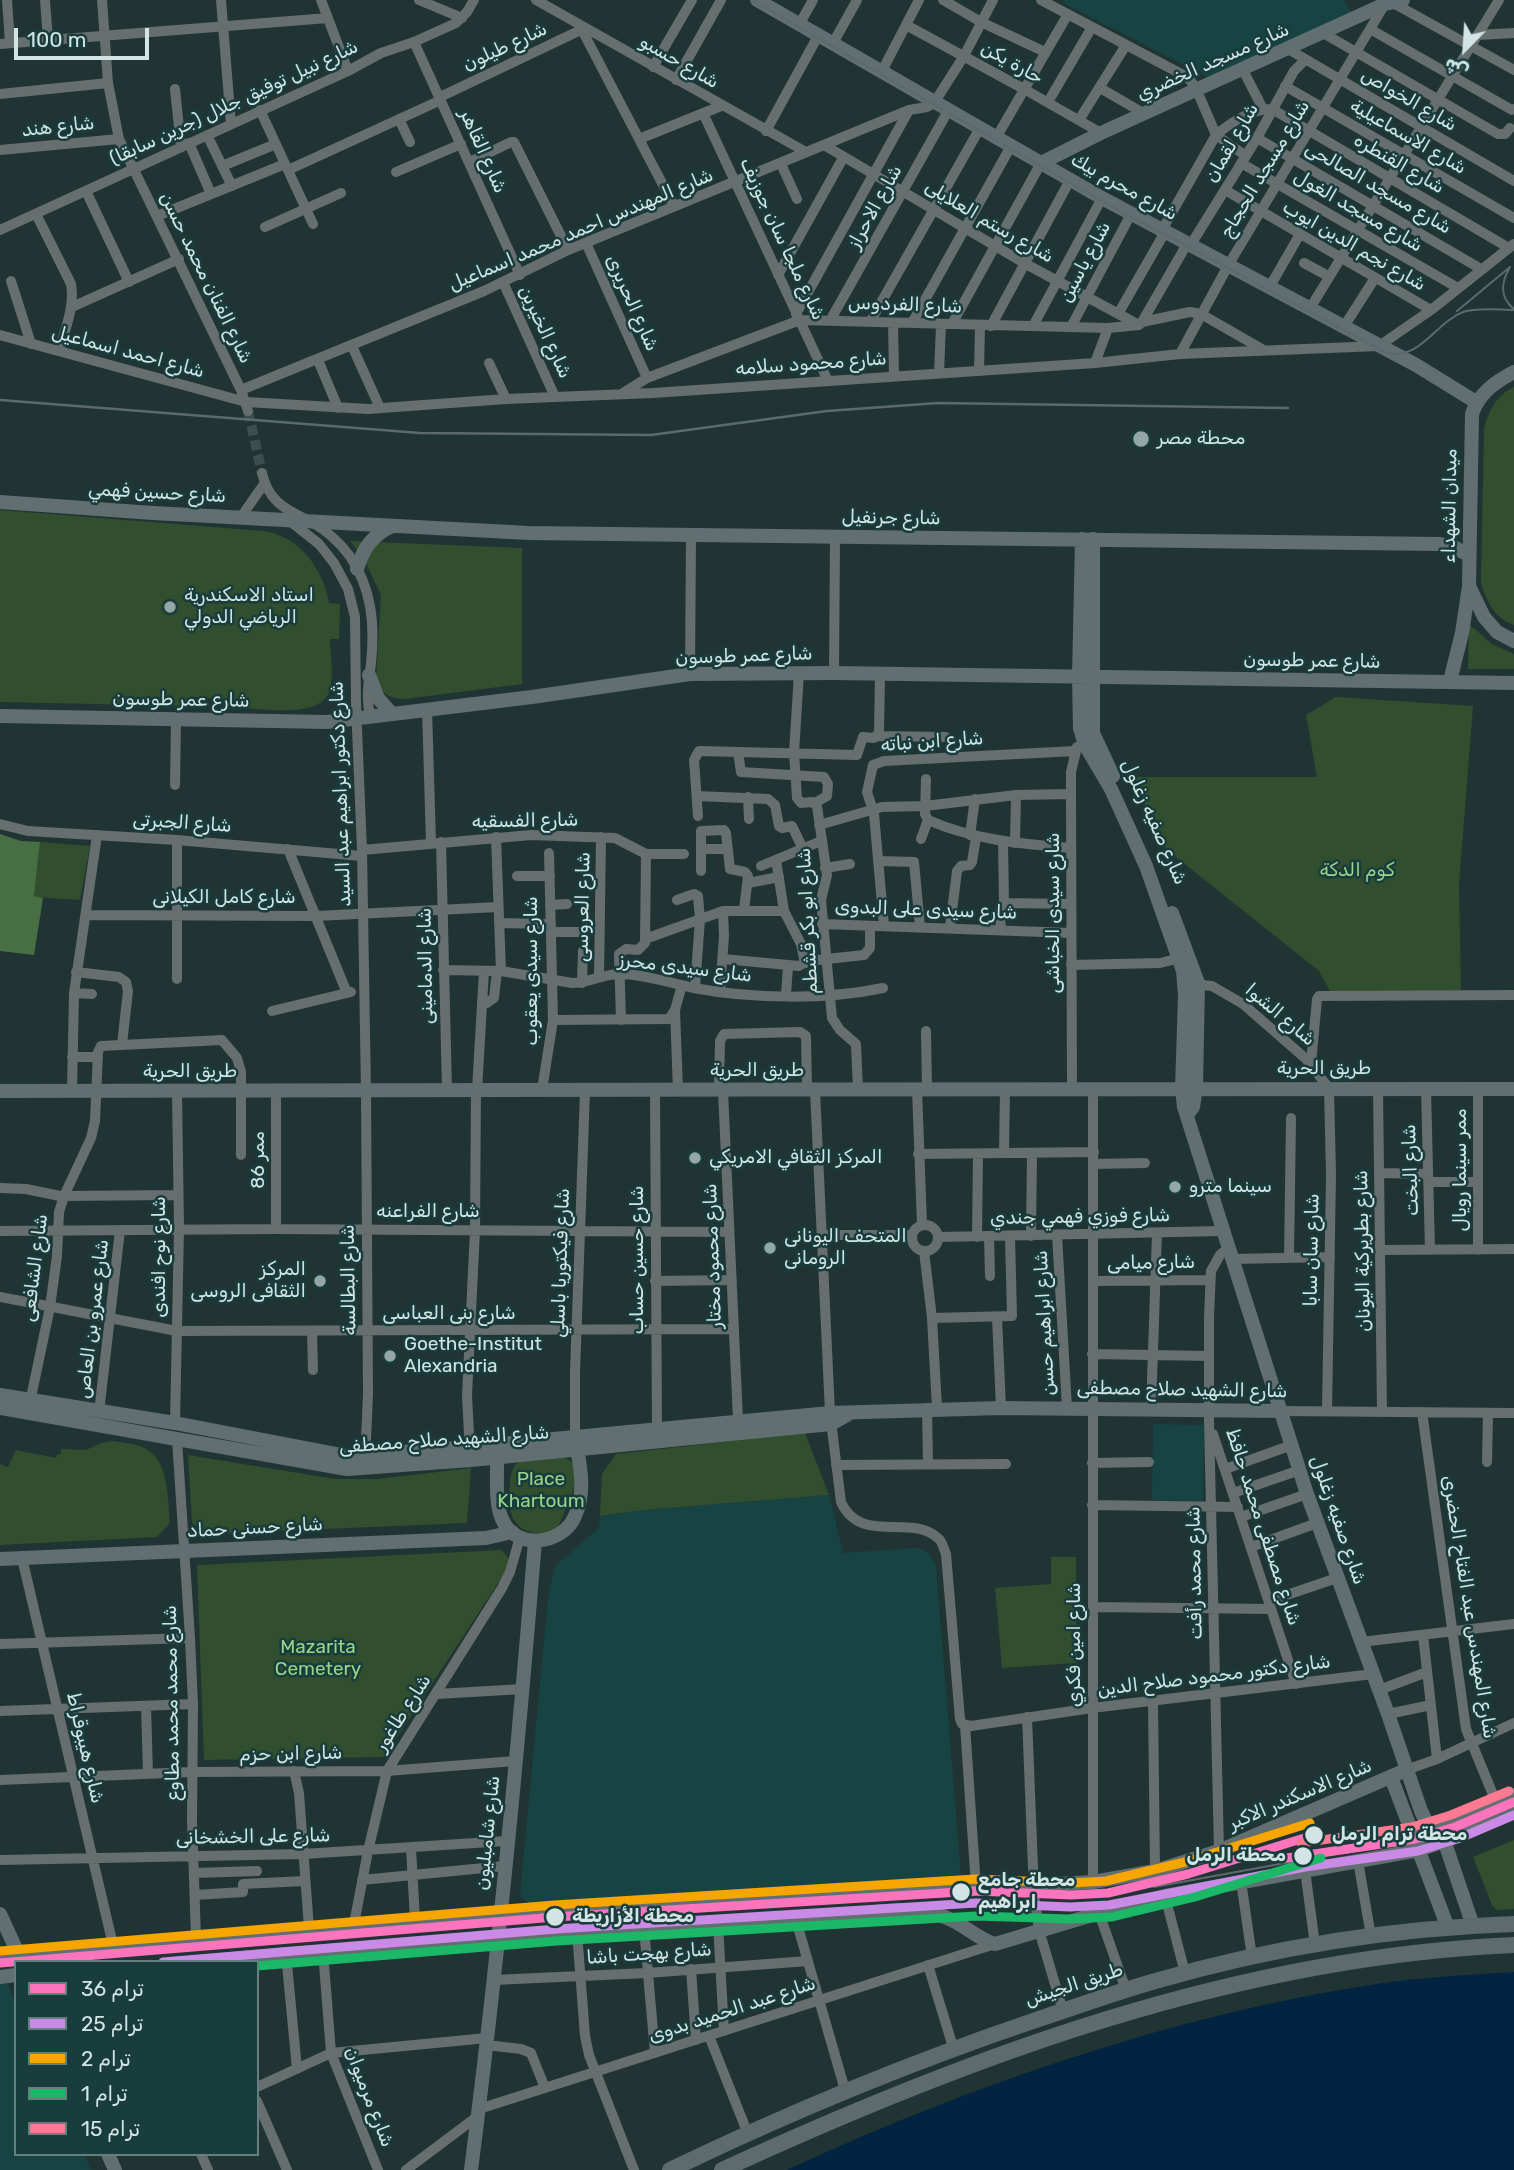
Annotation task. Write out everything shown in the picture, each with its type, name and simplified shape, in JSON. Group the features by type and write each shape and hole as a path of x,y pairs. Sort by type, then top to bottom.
{"highway":[{"name":"طريق الجيش","path":"670,2170 845,2091 953,2048 1126,1990 1252,1957 1315,1945 1371,1936 1514,1924"},
{"path":"1473,1926 1475,1948"},
{"path":"722,2170 821,2125 989,2058 1090,2024 1177,1999 1334,1965 1514,1945"},
{"path":"813,2105 821,2125"},
{"path":"772,2123 781,2143"}],"main road":[{"name":"شارع محرم بيك","path":"757,0 1102,198 1379,346 1476,402"},
{"name":"شارع مسجد الخضري","path":"1041,163 1394,2"},
{"path":"1476,402 1498,380 1514,372"},
{"name":"ميدان الشهداء","path":"1476,402 1471,433 1469,586 1484,617 1497,632 1514,640"},
{"name":"شارع حسين فهمي","path":"0,502 311,522"},
{"name":"شارع جرنفيل","path":"311,522 529,533 1440,544 1454,547 1468,555"},
{"path":"357,569 368,544 392,525"},
{"name":"شارع صفيه زغلول","path":"1088,539 1083,741 1154,876 1192,984 1187,1115 1317,1523 1424,1817 1440,1832 1445,1842 1473,1926"},
{"path":"1450,681 1462,633 1469,586"},
{"name":"شارع عمر طوسون","path":"0,716 313,722 532,697 690,674 834,673 1514,683"},
{"path":"369,675 378,698 391,713"},
{"name":"طريق الحرية","path":"0,1091 1514,1089"},
{"name":"شارع الشهيد صلاح مصطفى","path":"0,1395 29,1407 177,1439 329,1467 831,1418 850,1413 932,1408 1151,1409 1209,1416 1281,1411"},
{"name":"شارع الشهيد صلاح مصطفى","path":"0,1408 29,1407 99,1412 175,1423 365,1462"},
{"name":"شارع الشهيد صلاح مصطفى","path":"576,1443 657,1429 738,1420 831,1418"},
{"path":"175,1423 177,1439"},
{"path":"498,1451 502,1521 522,1537 549,1539 562,1534 575,1517 579,1506 582,1475 576,1443"},
{"name":"شارع حسنى حماد","path":"0,1559 522,1537"},
{"name":"شارع شامبليون","path":"471,2170 487,2042 523,1689 522,1537"},
{"name":"شارع الاسكندر الاكبر","path":"0,1955 19,1957 113,1945 499,1914 1093,1882 1155,1871 1219,1851 1406,1770"},
{"path":"1391,1777 1448,1928"},
{"path":"1413,1835 1514,1795"},
{"path":"221,1960 644,1928 796,1920 900,1910 930,1912 956,1921 995,1944 1165,1896 1419,1850 1445,1842 1514,1812"},
{"path":"1427,1870 1435,1874 1444,1873 1452,1862"},
{"path":"0,1914 19,1957"}],"street":[{"path":"7,0 5,44 328,18"},
{"path":"45,0 48,40"},
{"name":"شارع الفنان محمد حسن","path":"102,0 108,83 119,138 247,406"},
{"path":"221,0 231,124"},
{"path":"321,0 348,71"},
{"path":"419,0 462,18"},
{"name":"شارع نبيل توفيق جلال (جرين سابقا)","path":"0,230 348,71 381,52 414,42 462,18 474,0"},
{"name":"شارع حسبو","path":"536,0 806,152"},
{"path":"653,67 692,0"},
{"path":"676,80 721,0"},
{"path":"799,25 813,0"},
{"path":"832,45 857,0"},
{"path":"881,73 919,0"},
{"path":"934,103 964,56 993,0"},
{"path":"1041,0 1053,3 1068,14 1187,77 1198,91 1215,134"},
{"path":"1309,310 1499,0"},
{"path":"946,1 981,22 1045,52"},
{"path":"1394,2 1514,70"},
{"name":"شارع مسجد الحجاج","path":"1180,354 1227,266 1370,29 1394,2"},
{"path":"996,138 1068,14"},
{"name":"حارة يكن","path":"906,25 1101,134"},
{"path":"1048,102 1092,27"},
{"path":"584,29 674,206"},
{"name":"شارع طيلون","path":"157,216 287,167 399,119 584,29"},
{"path":"1323,33 1498,134 1512,132 1513,108 1370,29"},
{"path":"1477,35 1514,33"},
{"path":"766,131 818,36"},
{"name":"شارع القاهر","path":"414,42 520,275"},
{"path":"1079,120 1126,45"},
{"name":"شارع الخواص","path":"1288,49 1514,181"},
{"name":"شارع لقمان","path":"1140,324 1257,138 1268,109 1294,71 1305,60"},
{"path":"1118,314 1215,134 1227,126 1268,109 1243,70"},
{"path":"0,94 108,83"},
{"name":"شارع الاسماعيلية","path":"1285,86 1514,218"},
{"path":"1100,88 1145,114"},
{"path":"175,89 185,145 211,194"},
{"name":"شارع المهندس احمد محمد اسماعيل","path":"241,390 520,275 568,250 674,206 909,110 934,103"},
{"path":"639,139 721,106"},
{"name":"شارع القنطره","path":"1268,109 1512,246"},
{"path":"260,110 313,224"},
{"path":"798,317 909,110"},
{"name":"شارع الاحراز","path":"831,319 948,111"},
{"name":"شارع ملجا سان جوزيف","path":"703,113 828,381"},
{"path":"399,119 410,142"},
{"path":"870,322 980,128"},
{"name":"شارع مسجد الغول","path":"1215,134 1243,160 1277,184 1458,288"},
{"path":"207,135 232,186"},
{"name":"شارع هند","path":"0,150 119,138"},
{"name":"شارع مسجد الصالحى","path":"1257,138 1482,269"},
{"path":"470,162 514,142 568,250"},
{"path":"222,166 276,144"},
{"path":"396,173 461,144"},
{"name":"شارع رستم العلايلى","path":"824,145 1024,263 1140,324"},
{"path":"912,323 1011,146"},
{"path":"778,275 843,158"},
{"path":"939,373 946,325 996,245 1041,163"},
{"path":"781,164 797,199"},
{"path":"979,371 985,326 1070,180"},
{"name":"شارع نجم الدين ايوب","path":"1224,190 1431,310"},
{"path":"86,191 129,282"},
{"path":"265,227 341,193"},
{"path":"1032,326 1102,198"},
{"path":"36,214 71,284 72,307 59,351"},
{"name":"شارع ياسين","path":"1071,327 1131,214"},
{"path":"1269,288 1300,234"},
{"name":"شارع الحريرى","path":"586,243 647,378"},
{"path":"1379,346 1431,310 1512,246"},
{"path":"72,307 179,260"},
{"path":"1304,263 1328,276"},
{"path":"1343,328 1375,278"},
{"path":"11,281 31,344"},
{"name":"شارع الخيرين","path":"503,282 555,397"},
{"name":"شارع الفردوس","path":"620,394 647,378 798,317 946,325 1108,328 1190,313 1200,314"},
{"path":"1200,314 1264,350"},
{"path":"893,323 894,376"},
{"path":"1095,363 1108,328"},
{"name":"شارع احمد اسماعيل","path":"0,335 247,406"},
{"path":"352,346 380,408"},
{"name":"شارع محمود سلامه","path":"247,406 380,408 979,371 1180,354 1379,346"},
{"path":"318,360 338,408"},
{"path":"489,363 506,399"},
{"name":"شارع دكتور ابراهيم عبد السيد","path":"242,517 263,478 283,508 311,522 340,544 357,569 368,597 373,623 364,718"},
{"name":"شارع دكتور ابراهيم عبد السيد","path":"290,521 318,544 339,569 351,596 355,622 364,718 362,913 366,1091"},
{"path":"690,674 691,535"},
{"path":"834,673 835,537"},
{"path":"355,622 373,623"},
{"path":"738,752 741,772 795,774 821,776 827,780 827,797 815,803 798,802 795,774 794,752 799,673"},
{"path":"877,736 880,675"},
{"name":"شارع الدمامينى","path":"427,709 443,909 447,1089"},
{"path":"175,785 176,719"},
{"path":"698,816 694,760 699,751 854,756 859,753 863,737 946,737"},
{"name":"شارع سيدى الخباشى","path":"1072,1088 1071,794 1083,741"},
{"name":"شارع ابن نباته","path":"867,796 871,771 877,762 1083,741"},
{"path":"921,839 928,820 925,806 926,779"},
{"path":"819,825 873,809 1016,795 1071,794"},
{"path":"1001,930 1000,907 1004,903 1016,795"},
{"path":"697,796 765,797 772,802 779,826 792,826 803,849"},
{"path":"855,800 867,796 873,809 884,926"},
{"path":"748,797 749,819"},
{"path":"950,928 957,871 961,866 972,862 975,799"},
{"name":"شارع ابو بكر قشطم","path":"815,803 825,868 826,883 821,896 829,994 835,1025 852,1038 858,1050 858,1090"},
{"path":"928,820 973,836 1071,848"},
{"name":"شارع الجبرتى","path":"0,824 28,831 362,853"},
{"path":"701,871 701,834 705,830 726,832 730,869 746,872 748,883 744,910"},
{"path":"72,1091 76,972 97,835"},
{"name":"شارع الفسقيه","path":"362,853 436,843 531,835 601,837 621,840 646,854 684,854"},
{"path":"482,1002 487,1003 494,998 499,971 496,837"},
{"name":"شارع العروسى","path":"599,977 601,837"},
{"path":"177,840 177,979"},
{"path":"761,866 821,841"},
{"path":"288,849 347,993"},
{"path":"701,849 727,849"},
{"name":"شارع سيدى يعقوب","path":"542,1090 553,1020 549,853"},
{"path":"621,1020 619,954 621,950 638,950 644,945 646,854"},
{"path":"776,860 784,911 801,944 806,963"},
{"path":"878,861 912,861 915,864 920,927"},
{"path":"825,868 850,864"},
{"path":"517,876 550,876"},
{"path":"748,883 779,877"},
{"path":"677,900 697,895 700,919 695,988"},
{"path":"1004,903 1071,904"},
{"path":"550,905 567,904"},
{"name":"شارع كامل الكيلانى","path":"86,915 316,916 498,907"},
{"path":"645,939 723,911 784,911"},
{"path":"720,991 723,911"},
{"path":"499,923 579,932"},
{"name":"شارع سيدى على البدوى","path":"822,924 1071,933"},
{"path":"723,959 801,966 825,959 867,953 870,948 870,926"},
{"path":"582,983 583,951"},
{"path":"1072,965 1160,963 1182,954"},
{"path":"786,995 788,966"},
{"name":"شارع سيدى محرز","path":"443,970 499,971 582,983 620,974 695,988 786,995 883,988"},
{"path":"470,1454 467,1395 475,1230 476,1090 484,971"},
{"path":"76,972 118,977 127,982 122,1044"},
{"name":"شارع الشوا","path":"1192,984 1212,986 1235,998 1311,1064 1329,1088"},
{"path":"678,1091 675,1010 682,985"},
{"path":"272,1011 364,989"},
{"path":"74,993 92,994"},
{"path":"1311,1064 1319,996 1514,995"},
{"path":"553,1020 669,1019 675,1010"},
{"path":"922,1225 918,1154 926,1031"},
{"name":"شارع محمود مختار","path":"738,1420 721,1091 720,1041 724,1034 800,1032 806,1036 811,1090"},
{"path":"72,1057 98,1057 101,1046 222,1040 240,1065 241,1155"},
{"name":"شارع الشافعى","path":"29,1407 50,1307 60,1212 64,1196 91,1138 95,1121 98,1057"},
{"name":"شارع امين فكري","path":"1093,1088 1093,1882"},
{"name":"شارع سان سابا","path":"1327,1411 1329,1088"},
{"path":"1004,1153 1005,1089"},
{"name":"شارع بطريركية اليونان","path":"1378,1089 1382,1412"},
{"name":"شارع البخت","path":"1426,1089 1430,1250"},
{"name":"ممر سينما رويال","path":"1478,1089 1479,1250"},
{"path":"811,1090 819,1167 831,1418 841,1502 852,1517 864,1524 929,1533 940,1540 946,1554 960,1719 965,1725 976,1887"},
{"name":"شارع نوح افندى","path":"175,1423 177,1091"},
{"name":"ممر 86","path":"276,1091 276,1229"},
{"name":"شارع البطالسة","path":"365,1462 368,1394 366,1091"},
{"name":"شارع فيكتوريا باسلي","path":"576,1443 573,1415 585,1091"},
{"name":"شارع حسين حساب","path":"655,1091 657,1429"},
{"path":"1289,1258 1291,1118"},
{"path":"918,1154 1094,1152"},
{"path":"1031,1236 1032,1153"},
{"path":"977,1237 978,1154"},
{"path":"1094,1164 1145,1163"},
{"path":"1380,1173 1478,1182"},
{"path":"0,1188 26,1189 64,1196 178,1195"},
{"path":"922,1225 931,1226 938,1237 936,1245 924,1251 915,1246 912,1236 916,1228 922,1225"},
{"name":"شارع الفراعنه","path":"0,1231 365,1229 729,1232"},
{"name":"شارع عمرو بن العاص","path":"99,1412 120,1230"},
{"name":"شارع فوزي فهمي جندي","path":"938,1237 1222,1231"},
{"path":"1151,1409 1157,1233"},
{"path":"822,1235 912,1236"},
{"name":"شارع ابراهيم حسن","path":"1057,1236 1067,1408"},
{"path":"989,1237 990,1276"},
{"path":"932,1318 1010,1317 1013,1314 1010,1237"},
{"path":"1380,1250 1514,1250"},
{"path":"924,1251 932,1318 932,1408 928,1464"},
{"path":"1210,1280 1214,1263 1230,1254 1289,1258 1330,1257"},
{"path":"655,1281 732,1280"},
{"name":"شارع ميامى","path":"1093,1281 1210,1280"},
{"name":"شارع محمد رأفت","path":"1210,1280 1209,1416 1219,1851"},
{"name":"شارع بنى العباسى","path":"0,1297 177,1331 734,1329"},
{"path":"997,1317 1001,1408"},
{"path":"312,1332 313,1370"},
{"path":"1092,1354 1209,1356"},
{"name":"شارع الشهيد صلاح مصطفى","path":"1281,1411 1514,1413"},
{"name":"شارع المهندس عبد الفتاح الحضرى","path":"1422,1412 1466,1729 1496,1802"},
{"path":"1487,1462 1488,1413"},
{"name":"شارع مصطفى محمد حافظ","path":"1209,1416 1296,1684"},
{"path":"177,1439 185,1551"},
{"path":"1225,1469 1292,1445"},
{"path":"1092,1463 1149,1462"},
{"path":"835,1465 1006,1464"},
{"path":"1233,1493 1300,1469"},
{"path":"1092,1505 1211,1507 1239,1512 1307,1494"},
{"path":"1251,1547 1317,1523"},
{"name":"شارع طاغور","path":"354,1924 387,1771 502,1588 522,1537"},
{"name":"شارع محمد محمد مطاوع","path":"185,1551 193,1704 196,1938"},
{"name":"شارع هيبوقراط","path":"22,1558 113,1945"},
{"path":"1093,1606 1214,1608 1270,1605 1337,1578"},
{"path":"1361,1642 1514,1624"},
{"path":"1423,1635 1437,1759"},
{"path":"0,1644 190,1638"},
{"path":"1379,1690 1427,1672"},
{"name":"شارع دكتور محمود صلاح الدين","path":"965,1725 1373,1674"},
{"path":"437,1694 523,1689"},
{"path":"1153,1702 1155,1871"},
{"path":"0,1711 193,1704"},
{"path":"1388,1714 1431,1705"},
{"path":"146,1706 148,1774"},
{"path":"1027,1717 1034,1886 1039,1930 1063,2011"},
{"path":"1406,1770 1437,1759 1514,1723"},
{"name":"شارع ابن حزم","path":"0,1780 192,1772 387,1771 515,1761"},
{"path":"294,1771 299,1793 309,1928"},
{"name":"شارع على الخشخانى","path":"0,1860 303,1854 506,1841"},
{"path":"411,1848 415,1920"},
{"path":"256,1855 258,1883"},
{"path":"1358,1861 1371,1936"},
{"path":"362,1880 504,1866"},
{"path":"1305,1870 1315,1945"},
{"path":"194,1873 257,1871"},
{"path":"195,1895 243,1892 243,1884 305,1881"},
{"path":"1241,1881 1252,1957"},
{"path":"1165,1896 1185,1973"},
{"path":"1099,1913 1126,1990"},
{"path":"796,1920 845,2091"},
{"path":"718,1924 724,2031"},
{"path":"644,1928 655,2053"},
{"path":"576,1933 585,2036 634,2170"},
{"name":"شارع عبد الحميد بدوى","path":"406,2170 478,2113 545,2088 995,1944"},
{"name":"شارع مرميوان","path":"323,1951 331,2053 378,2170"},
{"path":"286,1954 297,2069"},
{"name":"شارع بهجت باشا","path":"493,1980 647,1973 808,1961"},
{"path":"928,1965 953,2048"},
{"path":"691,1969 696,2040"},
{"path":"709,2036 748,2134"},
{"path":"259,2086 331,2053 487,2042 531,2053 545,2088"},
{"path":"259,2105 288,2170"}],"shaded area":[{"path":"1064,0 1344,0 1351,12 1208,77 1063,3"},
{"path":"1153,1424 1204,1425 1203,1501 1152,1500"},
{"path":"829,1495 843,1553 916,1548 929,1553 936,1567 961,1876 529,1904 520,1895 548,1598 555,1566 599,1528 600,1516"},
{"path":"1514,1972 1514,2170 787,2170 928,2109 1076,2056 1151,2034 1302,1997 1377,1984"},
{"path":"7,1982 14,1998 14,2156 85,2156 91,2170 0,2170 0,1983"}],"green space":[{"path":"1514,387 1514,625 1501,618 1492,608 1481,582 1484,429 1494,404"},
{"name":"استاد الاسكندرية الرياضي الدولي","path":"0,510 263,531 288,539 315,566 329,603 340,604 339,639 330,639 331,683 325,699 304,709 291,710 239,708 238,703 233,700 195,697 187,699 186,706 0,702"},
{"path":"350,541 522,548 522,684 405,699 391,697 384,692 376,680 381,595 363,557"},
{"path":"1469,624 1492,644 1514,654 1514,669 1468,669"},
{"name":"كوم الدكة","path":"1336,697 1473,706 1459,884 1461,991 1331,993 1319,971 1166,849 1132,777 1317,777 1306,715"},
{"path":"0,834 21,841 40,842 34,896 43,898 34,955 0,951"},
{"path":"40,842 90,846 80,900 34,897"},
{"path":"805,1433 829,1495 600,1516 602,1474 616,1454"},
{"path":"114,1441 142,1447 158,1460 165,1479 170,1523 157,1537 0,1545 0,1464 8,1467 16,1450 56,1458 57,1454 61,1454 61,1449 86,1450"},
{"path":"188,1455 335,1479 378,1479 471,1468 467,1523 207,1534 192,1523"},
{"name":"Place Khartoum","path":"563,1456 572,1462 574,1483 560,1523 545,1533 525,1530 515,1522 511,1511 509,1497 513,1468 525,1460"},
{"name":"Mazarita Cemetery","path":"502,1550 510,1565 384,1757 204,1760 197,1565"},
{"path":"1051,1557 1076,1557 1077,1663 1002,1668 995,1588 1051,1584"},
{"path":"1514,1840 1514,1909 1497,1910 1492,1905 1473,1857"}],"tunnel":[{"path":"248,411 262,473"}],"tram line":[{"path":"752,0 1100,200 1387,353 1409,351 1463,312 1482,309 1514,310"},
{"path":"1457,311 1510,267"},
{"path":"1509,269 1503,290 1506,300 1514,309"},
{"name":"15","path":"1301,1843 1412,1827 1451,1815 1509,1791"},
{"name":"36","path":"1287,1858 1415,1839 1455,1827 1514,1802"},
{"path":"1154,1887 1329,1855 1432,1840 1514,1808"},
{"name":"25","path":"187,1960 556,1929 976,1903 1070,1907 1109,1905 1305,1867 1418,1851 1460,1838 1514,1815"},
{"name":"2","path":"0,1951 554,1905 975,1879 1071,1883 1106,1881 1185,1862 1310,1823"},
{"name":"36","path":"36,1960 555,1917 976,1891 1071,1895 1108,1893 1188,1874 1314,1835"},
{"name":"1","path":"259,1966 557,1941 976,1916 1070,1919 1112,1917 1195,1897 1321,1858"},
{"name":"36","path":"0,1963 14,1962"}],"railway":[{"path":"0,400 420,433 651,435 827,411 938,403 1288,408"}],"place":[{"name":"محطة مصر","path":"1141,439"},
{"name":"استاد الاسكندرية الرياضي الدولي","path":"170,607"},
{"name":"المركز الثقافي الامريكي","path":"695,1158"},
{"name":"سينما مترو","path":"1175,1187"},
{"name":"المتحف اليونانى الرومانى","path":"770,1248"},
{"name":"المركز الثقافى الروسى","path":"320,1281"},
{"name":"Goethe-Institut Alexandria","path":"390,1356"},
{"name":"محطة ترام الرمل","path":"1314,1835"},
{"name":"محطة الرمل","path":"1303,1856"},
{"name":"محطة جامع ابراهيم","path":"961,1892"},
{"name":"محطة الأزاريطة","path":"555,1917"}]}
